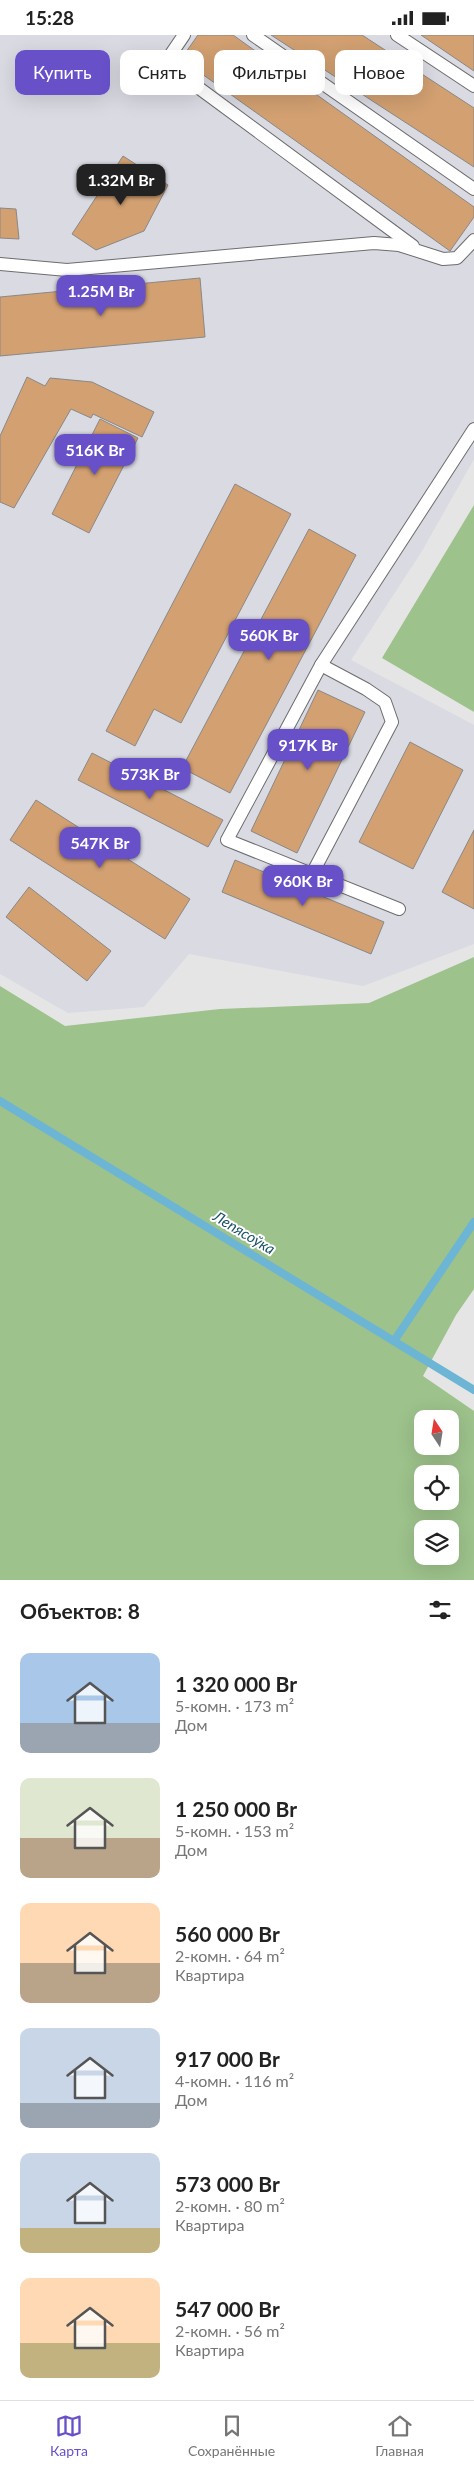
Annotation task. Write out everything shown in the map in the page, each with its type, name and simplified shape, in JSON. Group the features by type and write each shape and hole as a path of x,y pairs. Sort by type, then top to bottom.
{"lane":[{"path":"184,35 165,63 421,252"},
{"path":"254,35 474,189"},
{"path":"396,35 474,86"},
{"path":"0,264 67,270 374,243 399,245 444,259 457,258 474,240"},
{"path":"398,909 228,840 321,665 474,429"},
{"path":"312,874 392,722 385,702 366,689 321,665"}],"shaded area":[{"path":"0,35 474,35 474,459 422,551 351,660 474,725 474,944 363,986 189,954 144,1007 68,1013 0,974"}],"green space":[{"path":"474,505 474,712 382,658"},
{"path":"474,957 474,1289 456,1315 423,1376 474,1411 474,1580 0,1580 0,986 65,1026 220,1009 369,1003"}],"building":[{"path":"198,35 233,35 254,50 214,50 214,83 204,75 204,50 187,50"},
{"path":"271,35 362,35 385,50 335,50 335,77 325,70 325,50 294,50"},
{"path":"421,35 474,35 474,71"},
{"path":"423,75 474,108 474,167 363,95 423,95"},
{"path":"231,95 317,95 474,207 474,217 450,251"},
{"path":"123,156 168,185 144,231 96,250 72,234"},
{"path":"0,208 16,209 19,239 0,238"},
{"path":"200,278 205,337 0,356 0,297"},
{"path":"27,377 45,386 50,378 92,382 154,412 142,437 93,414 91,418 71,409 14,508 0,502 0,436"},
{"path":"100,419 138,438 89,533 52,514"},
{"path":"235,484 291,514 181,723 154,709 135,746 106,731"},
{"path":"309,529 356,555 230,793 182,768"},
{"path":"318,690 365,712 297,853 251,831"},
{"path":"410,742 463,770 413,869 359,842"},
{"path":"92,753 223,820 208,847 78,780"},
{"path":"36,800 190,899 165,939 10,840"},
{"path":"474,830 474,909 442,892"},
{"path":"235,860 384,922 371,954 222,892"},
{"path":"29,887 111,951 87,981 6,917"}],"waterway":[{"name":"Лепясоўка","path":"0,1101 474,1390"},
{"path":"394,1341 474,1222"}]}
